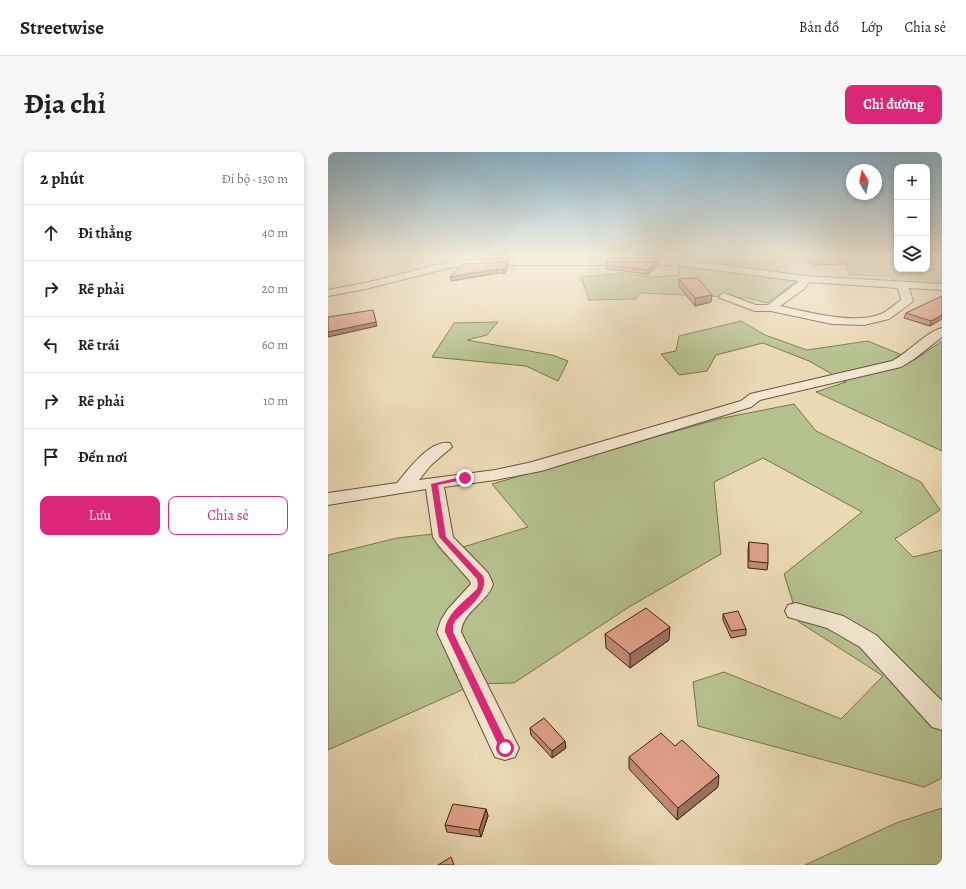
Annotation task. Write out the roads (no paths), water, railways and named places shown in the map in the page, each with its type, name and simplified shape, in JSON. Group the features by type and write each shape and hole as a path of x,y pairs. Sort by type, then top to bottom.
{"street":[{"path":"328,294 350,289"},
{"path":"771,308 797,289"},
{"path":"724,296 755,308 771,308 832,320 864,322 885,317 907,301 904,289"},
{"path":"328,499 434,484 465,478 495,475 535,467 746,404 755,396 884,367 905,360 913,355 931,338 942,332"},
{"path":"402,488 425,461 444,447"},
{"path":"434,484 443,537 480,578 482,584 480,590 452,619 449,626 449,632 505,748"},
{"path":"796,610 835,622 868,641 942,719"}]}
